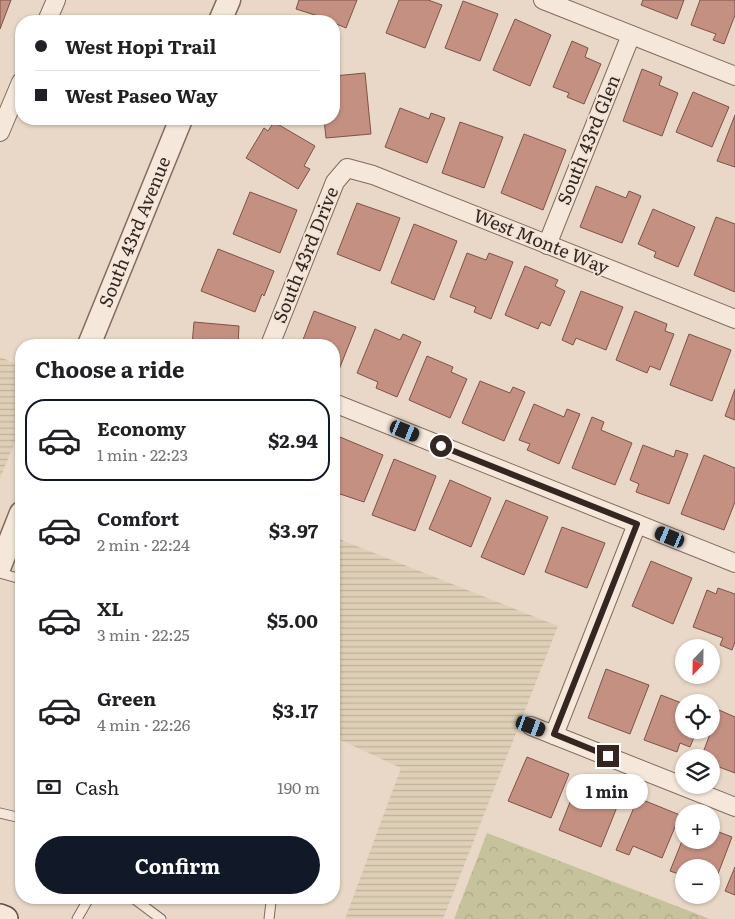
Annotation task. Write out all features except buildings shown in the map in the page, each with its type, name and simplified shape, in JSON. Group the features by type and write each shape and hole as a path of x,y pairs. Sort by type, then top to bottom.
{"main road":[{"path":"0,917 5,919"}],"street":[{"path":"50,15 56,0"},
{"path":"223,15 229,0"},
{"path":"543,0 735,76"},
{"name":"South 43rd Glen","path":"547,245 631,35"},
{"path":"0,132 15,96"},
{"name":"South 43rd Avenue","path":"91,339 179,125"},
{"name":"West Monte Way","path":"347,168 373,175 735,319"},
{"name":"South 43rd Drive","path":"272,339 335,182 347,168"},
{"path":"340,405 735,563"},
{"path":"554,734 637,524"},
{"path":"0,566 15,528"},
{"path":"531,726 735,807"}],"lane":[{"path":"0,573 15,577"},
{"path":"0,813 15,817"},
{"path":"77,919 86,904"},
{"path":"141,904 161,919"},
{"path":"270,919 272,904"}],"shaded area":[{"path":"0,357 15,363 15,442 0,478"},
{"path":"340,539 558,626 443,919 345,919 401,768 340,740"}],"green space":[{"path":"487,833 710,919 454,919"}],"route":[{"path":"441,446 637,524 554,734 608,756"}]}
